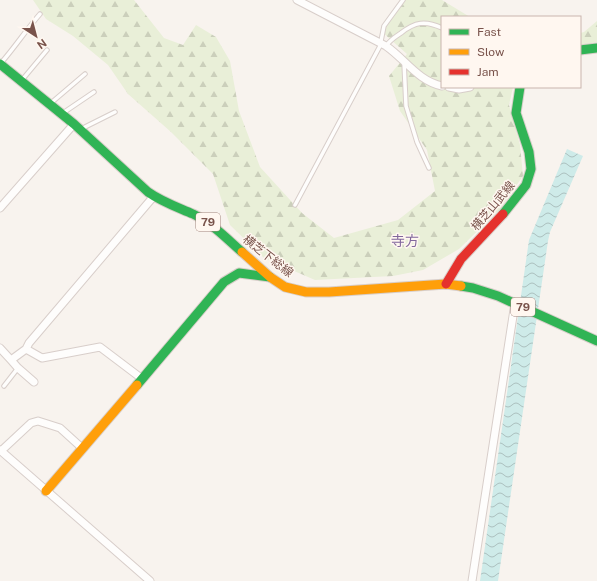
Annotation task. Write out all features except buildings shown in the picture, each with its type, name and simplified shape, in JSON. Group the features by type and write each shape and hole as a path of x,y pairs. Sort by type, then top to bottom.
{"main road":[{"path":"581,50 597,48"},
{"name":"横芝下総線","path":"0,64 74,124 154,196 209,223 270,276 285,287 306,292 329,292 446,284 473,288 515,303 597,341"},
{"name":"横芝山武線","path":"446,284 461,259 504,212 526,185 532,169 529,152 516,113 520,88"},
{"path":"46,491 224,282 239,273 270,276"}],"street":[{"path":"297,0 383,44 418,75 434,84 441,86"},
{"path":"454,88 464,88"},
{"path":"0,208 74,124"},
{"path":"11,360 26,349 29,343 154,196"},
{"path":"472,581 515,303"},
{"path":"26,349 42,358 100,347 141,378"},
{"path":"1,352 34,382"},
{"path":"82,448 60,428 38,421 31,423 0,450 150,581"}],"lane":[{"path":"383,44 384,26 403,0"},
{"path":"0,64 18,42 23,33 40,14"},
{"path":"295,205 380,46 415,24 423,23 441,28"},
{"path":"21,81 47,50"},
{"path":"404,61 406,106 417,142 429,168"},
{"path":"49,104 85,74"},
{"path":"61,114 94,92"},
{"path":"82,131 85,127 115,112"},
{"path":"4,386 18,368"}],"green space":[{"path":"33,0 134,0 164,38 183,45 196,25 216,37 230,61 239,111 260,167 302,213 334,238 398,220 435,191 427,150 400,111 389,76 407,54 381,31 402,0 442,0 468,16 441,16 441,88 513,88 509,105 520,145 523,176 499,210 459,249 423,270 393,276 315,280 264,258 230,225 213,174 171,132 128,94 108,65 73,36 46,19"},
{"path":"597,21 597,42 581,45 581,33"}],"water":[{"path":"567,149 583,156 550,232 548,241 498,581 480,581 529,240"}],"traffic: fast":[{"path":"581,50 597,48"},
{"path":"0,64 74,124 153,196 207,222 242,252"},
{"path":"503,214 526,185 531,169 529,152 516,113 520,88"},
{"path":"137,385 224,282 239,273 270,277"},
{"path":"461,286 473,288 498,296 597,341"}],"traffic: slow":[{"path":"242,252 270,277 285,287 306,292 329,292 446,284 461,286"},
{"path":"46,491 137,385"}],"traffic: jam":[{"path":"446,284 461,259 503,214"}],"district":[{"name":"寺方","path":"405,241"}]}
